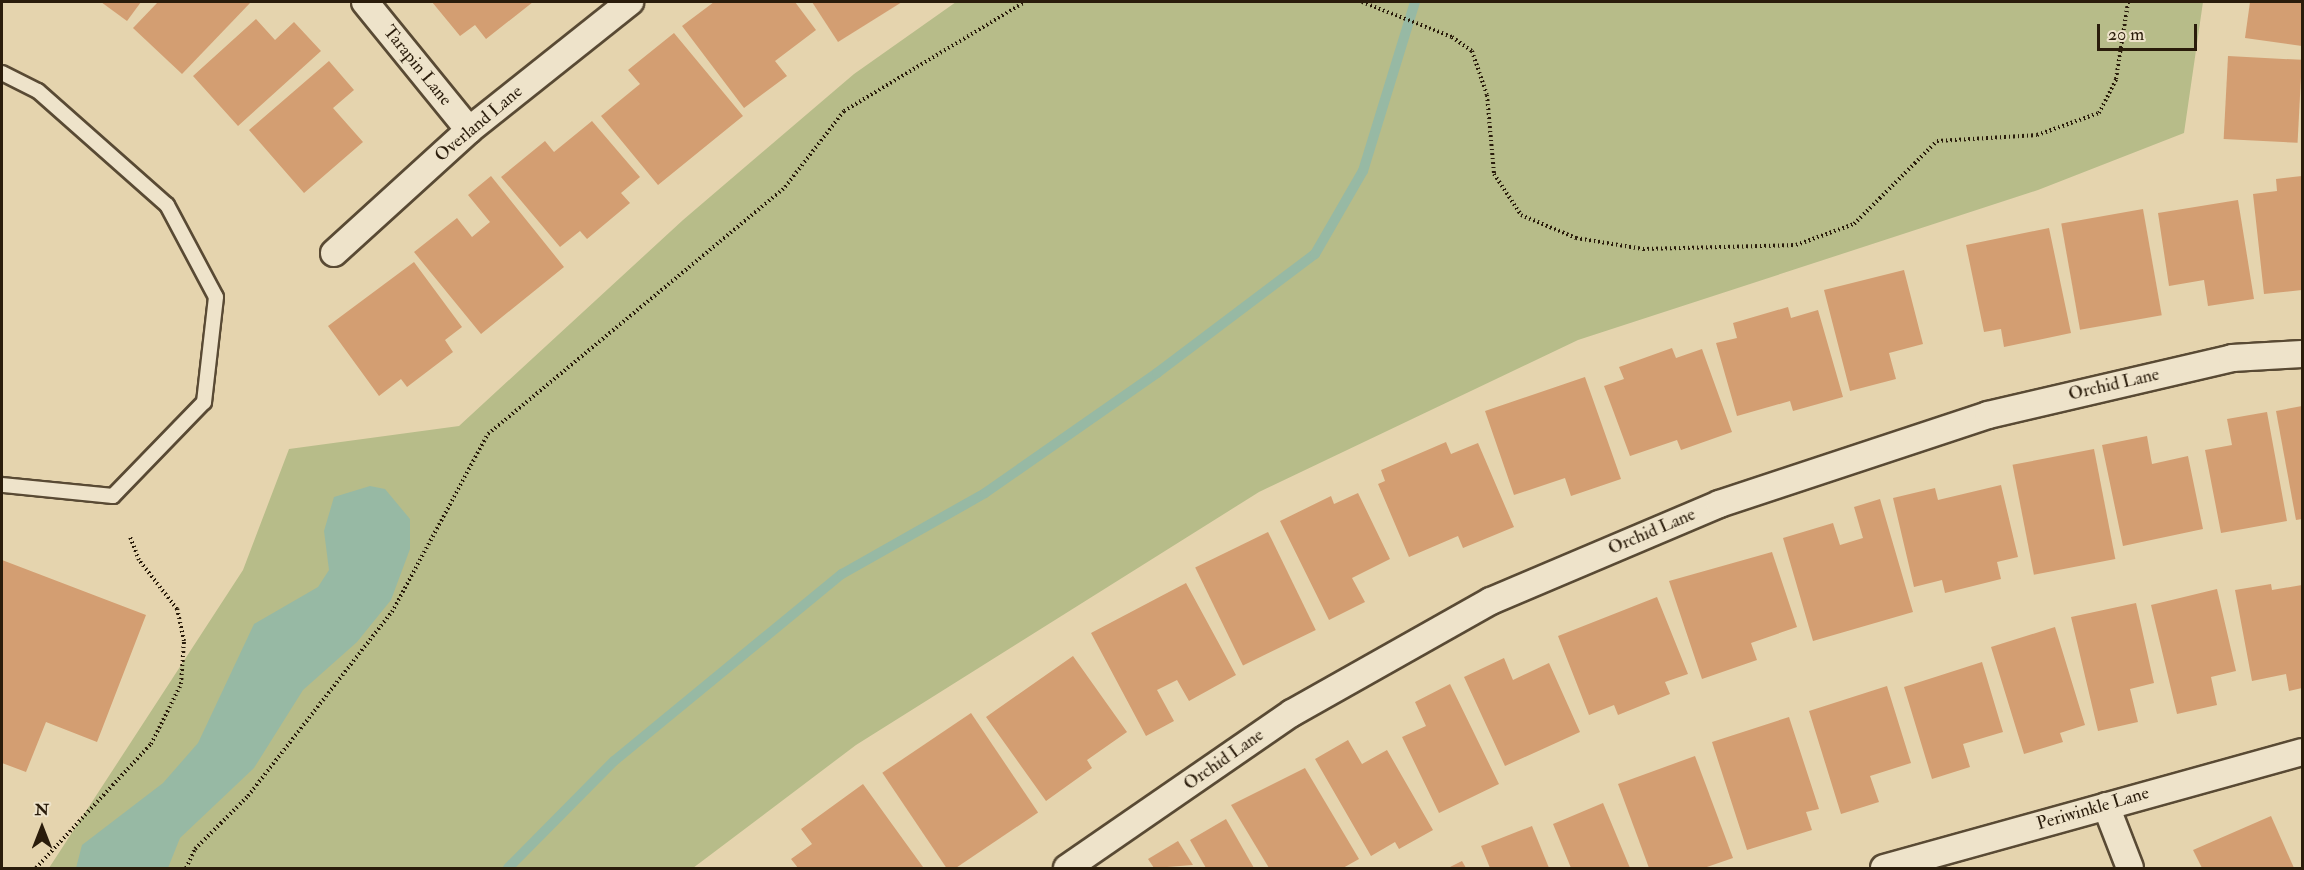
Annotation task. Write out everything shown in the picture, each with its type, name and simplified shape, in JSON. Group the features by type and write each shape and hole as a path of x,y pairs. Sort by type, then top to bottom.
{"street":[{"name":"Tarapin Lane","path":"365,2 469,130"},
{"name":"Overland Lane","path":"334,253 469,130 630,2"},
{"name":"Orchid Lane","path":"1066,868 1292,712 1491,601 1719,504 1988,415 2232,358 2302,354"},
{"name":"Periwinkle Lane","path":"1884,868 2302,752"},
{"path":"2106,806 2130,868"}],"lane":[{"path":"2,73 38,91 167,205 216,297 204,402 113,496 2,486"}],"path":[{"path":"186,868 195,849 248,796 392,612 488,434 784,187 844,111 1025,2"},
{"path":"1362,2 1452,37 1472,51 1487,95 1494,174 1521,215 1576,238 1643,249 1796,245 1854,224 1937,141 2037,135 2099,113 2116,79 2128,2"},
{"path":"36,868 151,744 181,684 184,640 177,609 139,560 130,537"}],"shaded area":[{"path":"956,2 2203,2 2184,133 2038,190 1578,340 1259,492 856,745 693,868 49,868 243,570 289,449 459,426 683,220 854,74"},
{"path":"370,486 385,489 410,519 410,549 391,600 357,642 303,690 254,768 180,838 168,868 76,868 82,845 163,783 198,743 254,624 318,587 329,570 324,531 334,497"}],"building":[{"path":"101,2 141,2 127,21"},
{"path":"158,2 251,2 182,74 133,28"},
{"path":"432,2 533,2 486,39 475,25 460,36"},
{"path":"714,2 795,2 816,30 775,61 787,76 744,108 682,26"},
{"path":"812,2 902,2 838,42"},
{"path":"2250,2 2302,2 2302,46 2245,38"},
{"path":"256,19 275,40 294,22 321,51 238,126 193,76"},
{"path":"674,33 743,116 658,185 601,116 640,84 628,70"},
{"path":"2228,56 2302,60 2298,143 2224,139"},
{"path":"329,61 354,90 333,108 363,142 304,193 249,130"},
{"path":"592,121 640,177 621,193 630,203 587,239 580,231 560,247 501,177 545,141 554,152"},
{"path":"491,176 564,267 481,334 414,252 457,218 472,237 490,222 468,195"},
{"path":"2302,176 2302,290 2264,294 2253,194 2277,191 2276,179"},
{"path":"2238,200 2254,299 2208,306 2204,280 2169,286 2158,213"},
{"path":"2143,209 2162,315 2080,330 2061,223"},
{"path":"2049,228 2071,333 2004,347 2001,329 1984,332 1966,245"},
{"path":"414,262 462,327 445,340 453,352 407,387 401,379 379,396 328,326"},
{"path":"1904,270 1923,344 1889,353 1896,379 1850,391 1824,290"},
{"path":"1788,307 1791,318 1818,310 1843,397 1793,411 1790,401 1737,416 1716,343 1737,338 1733,323"},
{"path":"1672,348 1676,358 1702,349 1732,432 1681,450 1677,440 1630,456 1604,386 1624,379 1619,367"},
{"path":"1585,377 1621,479 1571,496 1565,478 1514,495 1485,411"},
{"path":"2302,406 2302,519 2296,520 2276,411"},
{"path":"2267,412 2287,521 2221,533 2205,450 2232,445 2227,419"},
{"path":"2147,436 2152,464 2188,456 2203,529 2123,546 2102,445"},
{"path":"1446,442 1451,454 1478,443 1514,527 1463,548 1458,536 1409,557 1378,484 1385,481 1381,470"},
{"path":"2094,449 2115,559 2034,575 2013,465"},
{"path":"2001,485 2018,557 1997,562 2001,579 1945,593 1942,580 1914,587 1893,498 1935,488 1938,500"},
{"path":"1358,493 1390,559 1352,578 1365,602 1329,620 1280,521 1331,496 1334,504"},
{"path":"1880,499 1913,612 1813,641 1783,538 1833,523 1840,545 1863,538 1854,507"},
{"path":"1268,532 1316,630 1243,665 1195,568"},
{"path":"1772,552 1797,627 1751,643 1757,660 1702,679 1669,581"},
{"path":"2,560 146,615 97,742 46,722 26,772 2,763"},
{"path":"1186,583 1236,675 1189,701 1177,680 1157,690 1174,721 1146,736 1091,633"},
{"path":"2271,584 2272,590 2302,585 2302,688 2289,691 2286,674 2252,681 2235,590"},
{"path":"2217,589 2236,671 2211,677 2217,705 2177,714 2151,605"},
{"path":"1657,597 1688,674 1665,682 1670,694 1618,715 1614,705 1589,715 1558,636"},
{"path":"2136,603 2154,683 2130,689 2138,722 2098,731 2071,617"},
{"path":"2055,627 2085,725 2060,733 2063,742 2024,754 1991,647"},
{"path":"1073,656 1127,732 1087,760 1092,768 1046,801 986,717"},
{"path":"1504,658 1513,680 1549,663 1580,732 1505,766 1464,677"},
{"path":"1982,662 2003,732 1963,744 1970,767 1932,779 1904,687"},
{"path":"1450,684 1499,784 1439,813 1402,737 1426,726 1415,702"},
{"path":"1887,686 1911,763 1870,776 1879,802 1841,814 1809,711"},
{"path":"971,713 1038,812 956,868 946,868 882,773"},
{"path":"1789,717 1819,809 1806,812 1812,830 1747,850 1712,742"},
{"path":"1348,740 1362,764 1387,750 1433,830 1399,849 1395,842 1371,856 1315,759"},
{"path":"1695,756 1733,858 1704,868 1649,868 1618,784"},
{"path":"1305,768 1359,859 1343,868 1269,868 1231,805"},
{"path":"863,784 923,867 798,868 791,859 812,844 801,829"},
{"path":"1603,803 1630,868 1571,868 1553,824"},
{"path":"2271,816 2294,868 2202,868 2193,850"},
{"path":"1226,819 1254,868 1206,868 1190,840"},
{"path":"1532,826 1549,868 1490,868 1481,846"},
{"path":"1178,841 1193,865 1154,868 1148,859"},
{"path":"1462,861 1466,868 1448,868"}],"waterway":[{"path":"508,868 614,761 842,574 985,493 1157,373 1315,254 1363,171 1415,2"}]}
